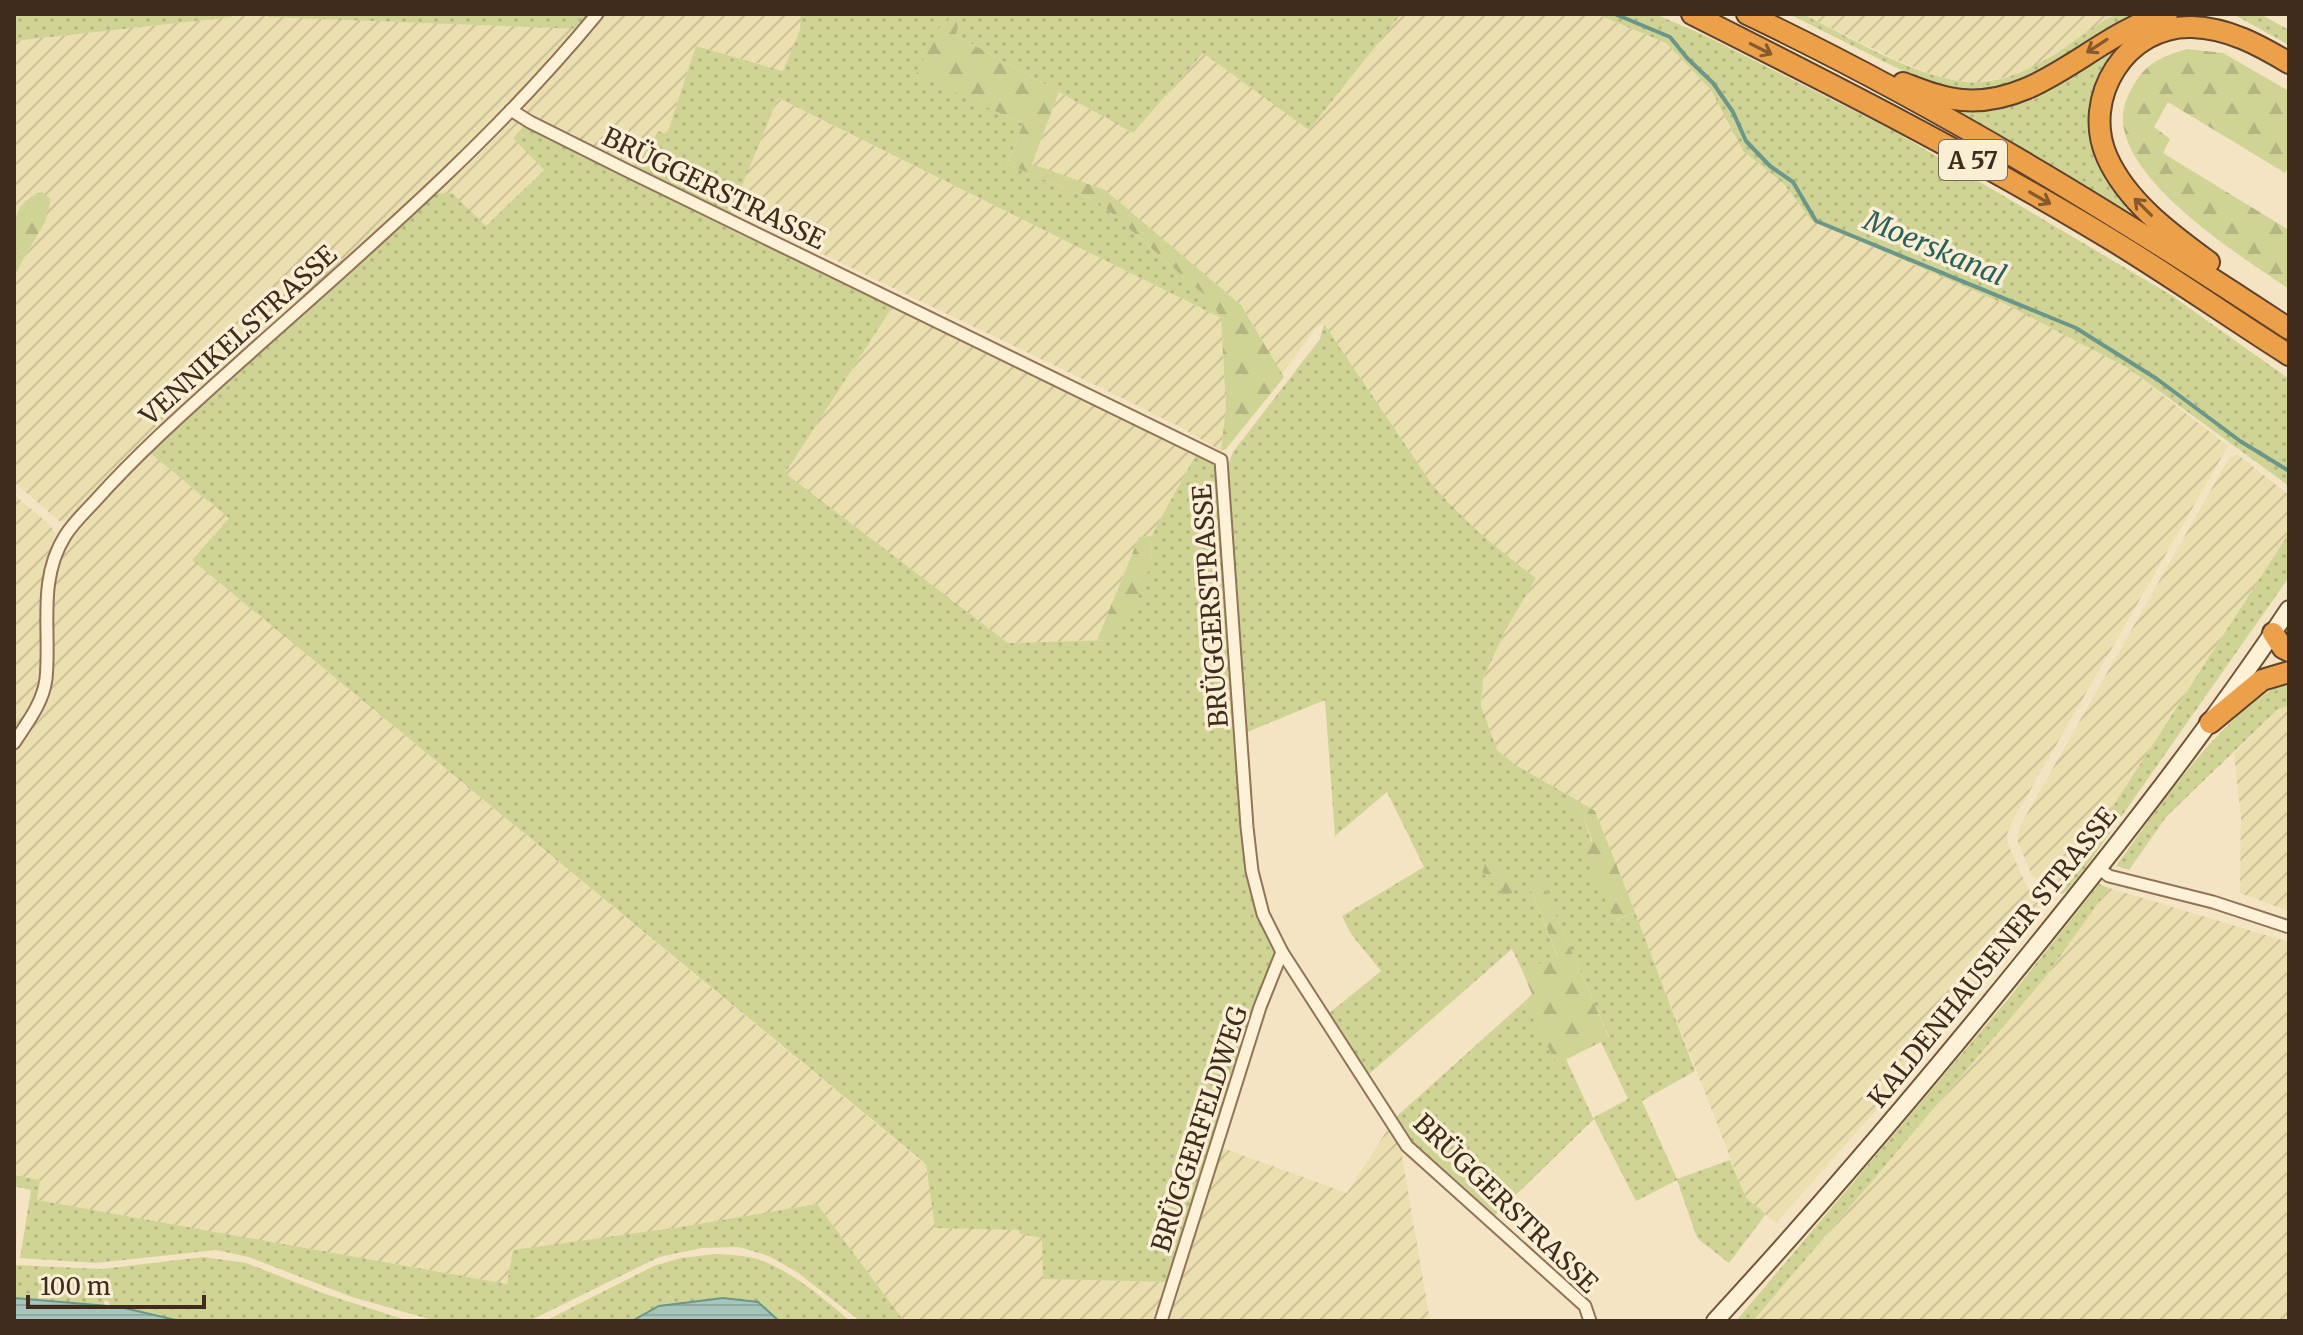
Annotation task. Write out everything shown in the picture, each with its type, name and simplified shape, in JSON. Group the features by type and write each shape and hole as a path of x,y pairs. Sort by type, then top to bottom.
{"highway":[{"name":"A 57","path":"1692,14 1877,107 1993,171 2110,240 2289,355"},
{"name":"A 57","path":"1747,14 1829,53 2127,223 2288,328"},
{"path":"1829,53 1941,96 1981,100 2026,89 2129,27 2167,14"},
{"path":"2199,14 2233,24 2289,54"},
{"path":"2288,328 2274,306 2195,252 2157,221 2129,192 2106,154 2099,118 2105,88 2118,64 2138,44 2163,32 2189,27 2216,30 2252,42 2289,63"},
{"path":"2281,633 2283,648 2289,651"},
{"path":"2210,723 2262,680 2289,672"}],"main road":[{"name":"KALDENHAUSENER STRASSE","path":"1715,1321 1928,1077 2098,868 2281,633 2289,609"}],"street":[{"name":"VENNIKELSTRASSE","path":"14,743 36,711 42,694 46,678 46,594 53,563 67,533 144,449 385,232 511,110 597,14"},
{"name":"BRÜGGERSTRASSE","path":"511,110 626,170 1221,460 1252,871 1263,914 1282,952 1407,1146 1585,1306 1590,1321"},
{"path":"2098,868 2109,876 2213,902 2289,927"},
{"name":"BRÜGGERFELDWEG","path":"1161,1321 1260,1007 1282,952"}],"shaded area":[{"path":"232,14 580,29 535,82 471,144 73,520 59,521 14,482 14,276 46,220 29,196 14,217 14,41 231,17"},
{"path":"604,14 801,14 801,30 784,71 696,46 667,134 658,131 635,168 564,136 528,116 525,108 527,101"},
{"path":"1401,14 1596,14 1666,43 1711,90 1743,151 1784,184 1811,220 2007,305 2126,367 2228,446 2007,834 2008,844 2026,885 2044,904 1909,1073 1776,1223 1746,1198 1595,811 1517,766 1497,750 1488,730 1481,706 1483,679 1505,631 1536,578 1480,536 1450,506 1431,483 1324,324 1317,326 1282,374 1241,305 1186,259 1032,164 1059,92 1133,133 1203,53 1309,129"},
{"path":"1803,14 2117,14 2036,66 1981,83 1933,75"},
{"path":"777,98 1221,318 1226,406 1221,451 1116,395 731,210"},
{"path":"513,120 524,126 514,138 544,169 486,227 433,194 506,123"},
{"path":"893,306 1198,451 1151,536 1139,537 1097,640 1008,643 784,473"},
{"path":"149,452 229,518 192,560 926,1165 936,1227 1020,1230 1020,1234 1043,1238 1044,1279 1168,1282 1156,1321 904,1321 817,1204 507,1284 36,1200 40,1180 14,1175 14,754 51,695 52,599 57,566 70,538"},
{"path":"2237,454 2289,495 2289,533 2088,845 2055,890 2043,885 2032,876 2017,840 2020,826 2229,458"},
{"path":"14,495 50,525 59,539 44,585 40,633 42,676 14,739"},
{"path":"2289,705 2289,911 2240,893 2241,817 2234,754 2277,710"},
{"path":"2109,888 2289,942 2289,1321 1753,1321 2043,980"},
{"path":"1389,1127 1400,1144 1430,1321 1166,1321 1222,1148 1347,1193"}],"green space":[{"path":"14,14 232,14 232,17 14,41"},
{"path":"268,14 592,14 580,29 268,17"},
{"path":"801,14 1401,14 1309,130 1203,53 1133,133 956,35 917,74 1023,124 1007,164 1100,203 1210,300 1221,318 778,98 730,215 635,168 658,131 667,134 696,46 783,71 800,30"},
{"path":"1596,14 1655,14 1706,36 1894,131 2171,295 2289,379 2289,486 2126,367 2007,305 1811,220 1784,184 1743,151 1711,90 1666,43"},
{"path":"1789,14 1803,14 1916,69 1963,82 1984,82 2031,68 2113,16 2137,14 2021,81 1991,91 1955,90 1919,79"},
{"path":"2233,14 2260,14 2289,30 2289,45"},
{"path":"2173,17 2197,17 2142,36 2096,128 2157,228 1944,103 1971,105"},
{"path":"951,18 958,21 956,35 1059,92 1032,164 1105,190 1241,305 1284,377 1226,449 1221,451 1226,406 1221,318 1210,300 1100,203 1007,164 1023,124 916,74 940,27"},
{"path":"2187,49 2223,53 2289,91 2289,165 2285,173 2168,102 2154,127 2170,139 2163,153 2289,230 2289,289 2208,232 2178,206 2151,179 2132,151 2123,123 2128,96 2153,63"},
{"path":"524,126 893,306 785,473 1008,643 1109,640 1150,568 1151,536 1198,451 1213,463 1219,484 1246,871 1259,916 1277,952 1168,1282 1043,1279 1042,1238 1020,1234 1019,1230 935,1228 926,1164 192,560 229,518 149,452 433,194 452,193 486,226 544,170 513,138"},
{"path":"41,192 51,199 46,220 14,276 16,216 29,198"},
{"path":"1324,324 1431,483 1481,534 1536,578 1505,631 1483,679 1481,706 1497,750 1517,766 1568,795 1567,801 1584,818 1616,921 1635,912 1695,1071 1642,1101 1677,1179 1730,1160 1746,1198 1766,1214 1729,1263 1697,1238 1677,1180 1636,1201 1594,1119 1492,1218 1403,1133 1396,1117 1524,1002 1557,1063 1566,1059 1593,1118 1628,1099 1601,1042 1609,1037 1540,879 1529,885 1558,958 1522,970 1512,949 1368,1075 1327,1015 1381,971 1351,934 1342,916 1424,867 1387,792 1335,836 1325,700 1245,733 1227,468 1233,452 1320,339"},
{"path":"2289,533 2289,577 2086,867 2068,890 2062,894 2055,890 2088,845"},
{"path":"1151,536 1150,568 1132,610 1109,640 1097,640 1139,537"},
{"path":"2283,683 2289,683 2289,705 2277,710 2166,817 2129,870 2116,866 2171,791 2213,741 2259,698"},
{"path":"1568,795 1595,811 1635,912 1615,921 1582,852 1592,841 1584,818 1567,801"},
{"path":"1496,859 1515,882 1514,893 1503,894 1482,872 1486,862"},
{"path":"1540,878 1609,1038 1557,1064 1524,1002 1532,994 1522,970 1558,957 1529,885"},
{"path":"2099,884 2109,888 2043,980 1753,1321 1736,1321 2009,998"},
{"path":"14,1175 40,1180 37,1200 507,1284 513,1250 817,1204 904,1321 860,1321 797,1272 769,1256 739,1247 702,1248 659,1257 529,1321 436,1321 352,1297 249,1257 216,1250 96,1263 20,1258 31,1190 14,1186"},
{"path":"715,1254 749,1257 771,1265 807,1286 850,1321 779,1321 758,1302 659,1306 632,1321 545,1321 654,1266 681,1258"},
{"path":"203,1257 246,1263 328,1295 409,1321 180,1321 110,1307 105,1300 103,1306 14,1298 14,1265 102,1269"}],"water":[{"path":"14,1298 120,1307 180,1321 14,1321"},
{"path":"723,1298 758,1302 779,1321 632,1321 659,1306"}],"waterway":[{"name":"Moerskanal","path":"1615,14 1670,37 1713,83 1733,112 1746,141 1770,166 1793,182 1816,221 2076,328 2157,379 2240,441 2289,471"}]}
